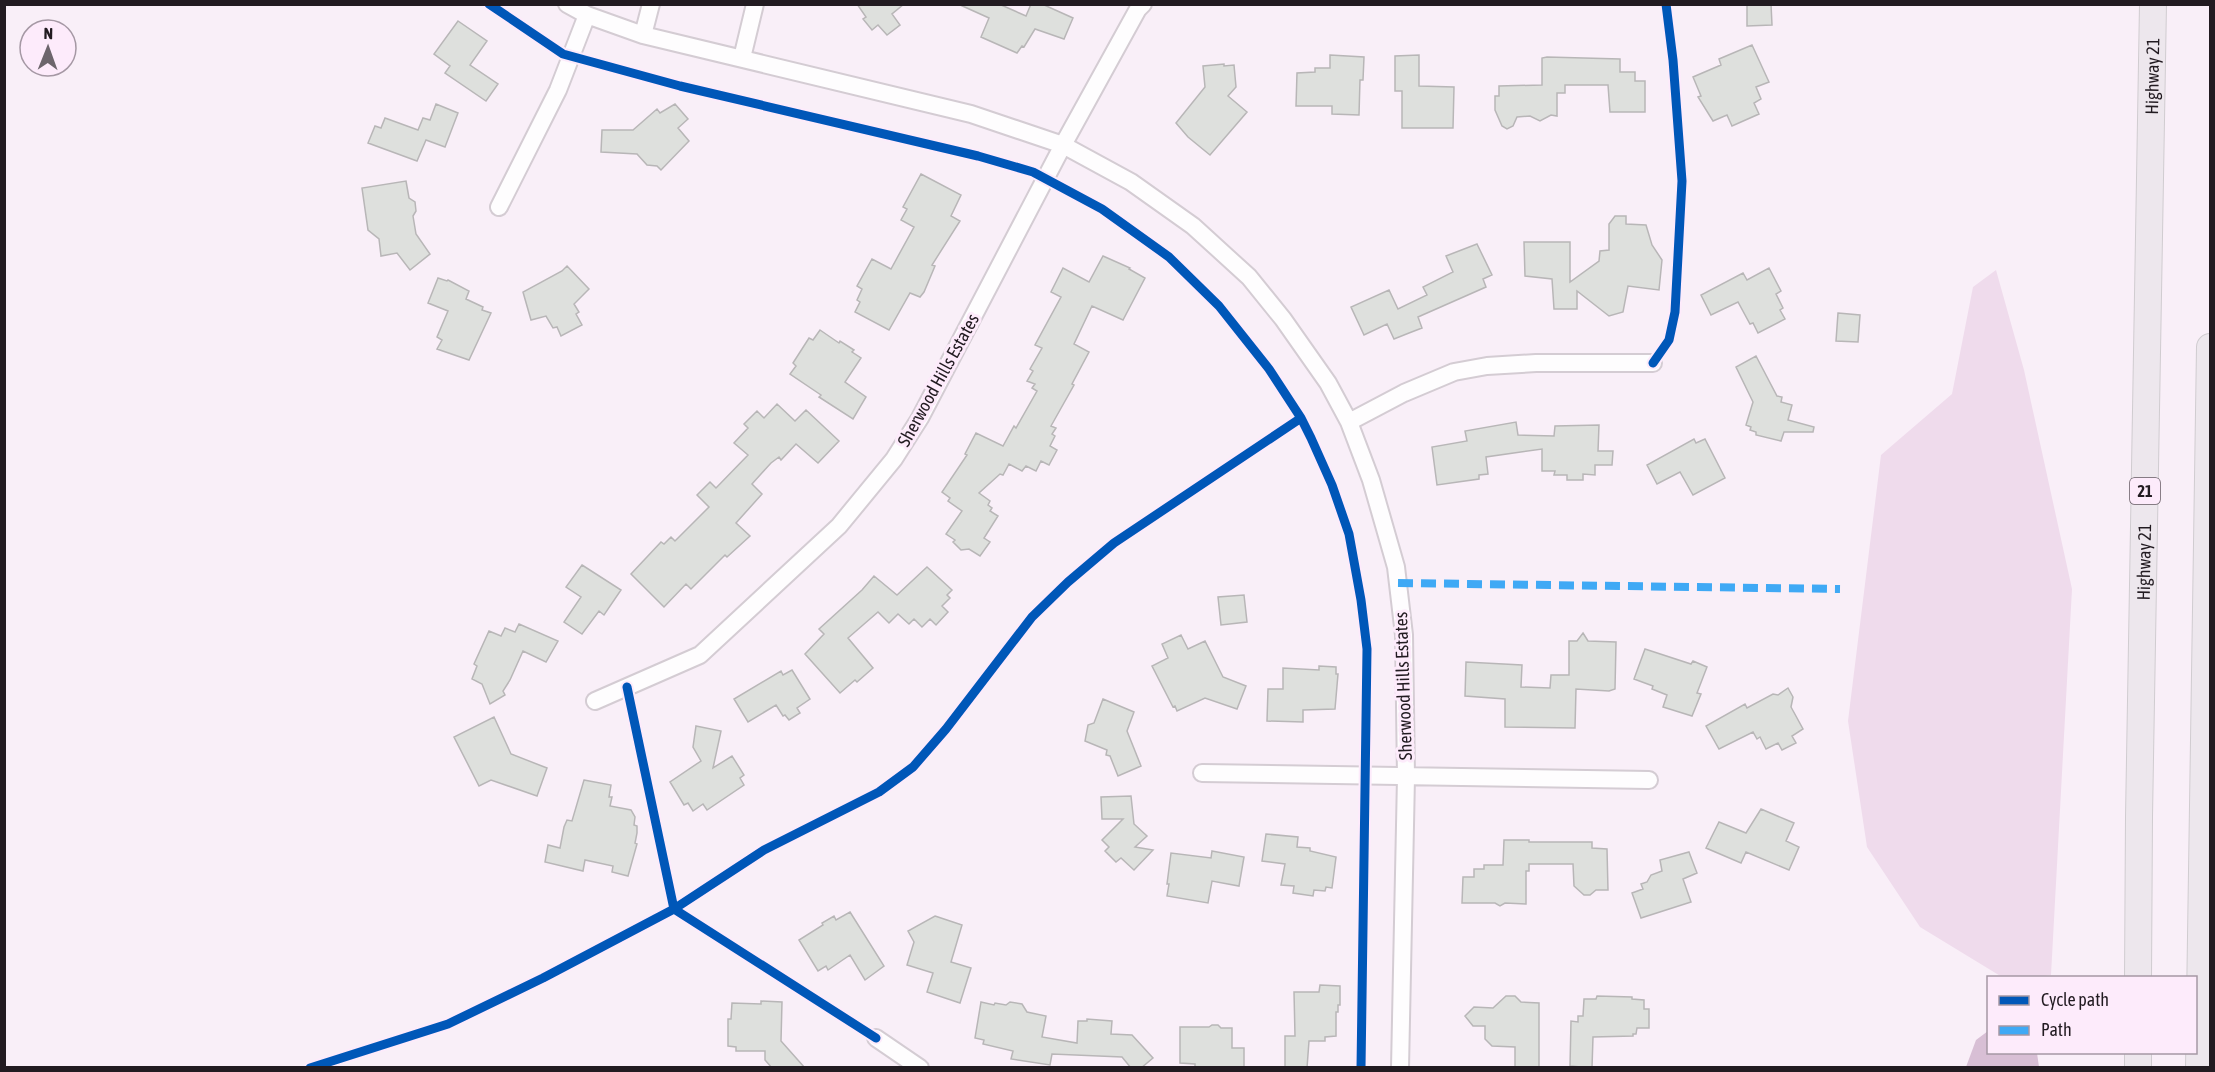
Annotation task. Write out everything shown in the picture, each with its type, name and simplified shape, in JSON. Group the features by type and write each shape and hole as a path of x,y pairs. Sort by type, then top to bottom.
{"main road":[{"name":"Highway 21","path":"2138,976 2153,4"},
{"path":"2199,1068 2211,347"}],"street":[{"name":"Sherwood Hills Estates","path":"567,4 587,15 643,35 971,114 1063,145 1131,182 1193,226 1249,277 1283,319 1328,383 1349,422 1371,480 1396,567 1404,635 1406,777 1400,1068"},
{"path":"643,35 651,4"},
{"path":"742,58 755,4"},
{"name":"Sherwood Hills Estates","path":"595,701 700,655 839,526 894,459 920,418 1063,145 1138,9 1143,4"},
{"path":"499,207 558,90 587,15"},
{"path":"1349,422 1404,393 1454,372 1487,366 1536,363 1653,363"},
{"name":"Sherwood Hills Estates","path":"1202,773 1649,780"},
{"path":"876,1038 920,1068"}],"shaded area":[{"path":"1996,270 2024,370 2072,589 2051,975 2044,976 2000,976 1920,927 1867,847 1848,721 1881,455 1952,394 1973,287"},
{"path":"1987,1032 1987,1054 2037,1054 2039,1067 1966,1067 1976,1040"}],"building":[{"path":"857,4 904,4 892,14 900,25 887,35 878,25 872,30 863,19 866,17"},
{"path":"958,4 999,4 1026,16 1031,4 1042,4 1073,18 1064,39 1035,29 1024,47 1022,46 1017,53 981,37 989,18"},
{"path":"1747,4 1771,4 1772,25 1747,26"},
{"path":"458,21 487,41 470,65 498,84 486,101 445,73 450,66 434,54"},
{"path":"1752,45 1769,82 1756,87 1761,99 1754,103 1759,114 1732,126 1727,115 1713,121 1698,97 1701,96 1693,77 1721,65 1719,59"},
{"path":"1330,55 1364,57 1363,80 1360,80 1359,115 1332,114 1332,106 1296,106 1297,73 1315,72 1315,68 1330,68"},
{"path":"1419,55 1419,86 1454,87 1453,128 1402,128 1402,91 1395,91 1395,56"},
{"path":"1542,58 1620,59 1620,72 1635,72 1635,81 1645,81 1645,112 1610,112 1608,85 1565,85 1565,93 1557,93 1557,116 1551,115 1540,121 1530,116 1517,117 1513,126 1507,129 1502,126 1495,110 1495,96 1499,96 1499,86 1542,85"},
{"path":"1224,64 1224,66 1234,65 1236,87 1228,96 1247,112 1210,155 1188,137 1176,123 1205,87 1203,66"},
{"path":"436,104 458,113 445,147 426,140 417,161 368,143 375,126 381,128 385,118 418,130 423,118 430,120"},
{"path":"675,104 688,119 678,128 689,141 661,170 657,166 647,165 637,154 601,152 602,130 633,130 657,109 660,113"},
{"path":"921,174 961,195 951,216 960,221 932,265 935,266 924,292 920,297 910,293 889,330 855,312 860,302 857,300 862,289 857,286 872,259 891,269 914,227 901,220 907,209 903,207"},
{"path":"406,181 409,198 415,202 416,211 413,216 416,234 430,254 410,270 397,253 381,256 379,239 368,230 362,188"},
{"path":"1615,216 1626,216 1626,224 1646,225 1652,245 1662,260 1659,290 1628,286 1623,312 1609,316 1577,291 1577,309 1554,309 1552,279 1525,276 1524,242 1570,242 1570,282 1599,261 1600,251 1609,250 1609,224"},
{"path":"1477,244 1492,275 1483,279 1486,287 1418,317 1422,328 1394,339 1387,324 1364,335 1351,307 1389,290 1398,309 1427,295 1423,287 1453,272 1446,256"},
{"path":"1103,256 1130,268 1145,278 1123,320 1092,306 1074,344 1089,352 1051,426 1056,428 1052,434 1055,436 1050,446 1057,450 1049,465 1041,461 1036,471 1026,466 1022,471 1009,464 1003,475 1000,474 979,493 990,501 988,505 992,508 990,511 998,516 984,538 990,542 980,556 969,549 961,550 953,542 955,540 946,534 962,511 948,501 950,498 942,492 967,455 965,454 976,433 1003,446 1037,391 1032,388 1035,384 1027,381 1033,371 1030,369 1042,348 1035,345 1061,297 1051,292 1063,268 1089,282"},
{"path":"567,266 589,289 574,304 579,312 576,314 582,325 561,336 557,327 553,328 546,316 531,320 523,292"},
{"path":"1769,268 1781,291 1776,294 1783,308 1780,310 1785,319 1758,333 1753,323 1750,324 1738,302 1711,315 1701,295 1743,273 1747,280"},
{"path":"438,278 448,280 469,291 466,299 491,313 469,360 437,349 442,340 437,337 448,311 428,303"},
{"path":"1838,313 1860,315 1858,342 1836,341"},
{"path":"820,330 854,350 852,352 861,358 845,382 866,397 853,419 819,397 821,395 790,374 796,366 793,363 809,338 813,340"},
{"path":"1756,356 1777,396 1782,397 1781,402 1792,405 1788,420 1814,427 1813,432 1784,432 1781,441 1756,435 1756,432 1750,430 1751,427 1746,425 1753,402 1736,367"},
{"path":"777,404 795,421 806,410 839,441 818,463 796,444 781,460 779,457 771,463 752,484 762,494 736,523 750,536 727,557 725,555 691,589 686,584 664,607 631,574 661,542 664,544 671,537 675,541 709,507 697,495 710,482 716,488 748,455 734,443 748,428 744,424 757,411 764,418"},
{"path":"1516,422 1518,435 1554,436 1555,426 1599,425 1598,451 1613,451 1612,465 1595,465 1595,475 1583,474 1583,480 1567,480 1567,475 1554,475 1555,471 1542,471 1542,449 1486,457 1488,474 1479,475 1479,479 1437,485 1432,447 1467,441 1465,431"},
{"path":"1694,439 1696,443 1705,439 1725,478 1693,495 1680,472 1657,484 1647,465"},
{"path":"582,565 621,590 604,615 599,611 582,634 564,622 581,597 566,587"},
{"path":"927,567 952,590 947,595 950,598 942,606 948,612 936,625 930,619 922,627 914,619 909,624 898,614 889,623 878,612 848,638 873,668 840,693 805,654 824,634 819,629 874,576 897,595"},
{"path":"1244,595 1247,622 1221,625 1218,597"},
{"path":"519,624 558,641 546,662 523,651 503,691 505,695 490,704 482,684 472,679 477,666 474,664 489,631 501,636 505,628 515,632"},
{"path":"1583,633 1588,641 1616,642 1615,689 1609,691 1576,689 1575,728 1505,727 1505,699 1465,696 1466,662 1522,665 1521,687 1550,688 1551,675 1569,675 1569,641 1577,641"},
{"path":"1181,635 1188,649 1205,641 1223,677 1246,686 1237,709 1205,698 1177,711 1175,706 1173,707 1152,666 1168,658 1162,644"},
{"path":"1645,649 1691,664 1693,661 1707,667 1697,693 1701,694 1692,716 1663,707 1667,695 1652,689 1653,686 1634,679"},
{"path":"1319,666 1336,667 1336,674 1338,674 1335,709 1303,710 1303,722 1267,721 1268,689 1283,689 1283,668 1319,670"},
{"path":"792,670 810,699 797,708 800,713 789,720 785,715 783,716 776,705 748,722 734,699 781,671 783,675"},
{"path":"1788,688 1793,697 1791,707 1803,729 1792,736 1796,743 1782,750 1778,743 1766,749 1760,737 1757,739 1753,732 1719,749 1706,726 1745,704 1747,708 1773,694 1778,695"},
{"path":"1103,699 1134,712 1127,731 1141,766 1118,776 1110,756 1106,755 1107,750 1085,741 1088,725 1094,723"},
{"path":"494,717 511,754 547,768 537,796 491,780 479,786 454,737"},
{"path":"696,726 721,731 713,768 732,756 744,775 740,778 744,785 707,810 703,804 693,811 688,803 684,805 670,782 701,761 693,747"},
{"path":"584,780 611,785 610,806 631,810 635,817 634,825 637,826 637,833 635,843 637,844 628,876 612,872 613,866 585,860 583,871 545,862 548,845 560,848 564,827 567,820 572,821"},
{"path":"1131,796 1134,824 1147,836 1135,847 1153,850 1134,870 1121,858 1116,862 1105,851 1109,847 1102,840 1123,819 1102,819 1101,797"},
{"path":"1761,809 1794,823 1786,841 1799,847 1789,870 1746,852 1741,863 1706,848 1719,822 1746,833"},
{"path":"1266,834 1298,837 1297,847 1310,848 1310,851 1336,857 1332,888 1326,887 1325,891 1314,890 1313,896 1293,893 1294,886 1281,885 1285,864 1262,861"},
{"path":"1504,840 1592,842 1592,848 1607,849 1608,890 1596,890 1590,895 1584,895 1574,886 1573,864 1529,864 1529,871 1526,871 1526,904 1505,903 1500,906 1495,903 1462,903 1463,877 1474,877 1474,869 1484,869 1484,865 1503,865"},
{"path":"1212,851 1244,857 1239,886 1212,881 1208,903 1167,896 1171,853 1211,858"},
{"path":"1689,852 1697,873 1683,879 1691,902 1641,918 1632,893 1643,889 1641,884 1647,882 1651,875 1662,871 1660,860"},
{"path":"850,912 884,966 865,980 850,955 828,970 826,966 818,971 799,940 834,916 836,920"},
{"path":"935,916 962,925 951,962 971,968 960,1003 927,992 933,973 907,965 914,942 908,931"},
{"path":"1320,985 1340,986 1340,1005 1336,1012 1336,1036 1325,1037 1325,1041 1309,1041 1307,1068 1285,1068 1285,1036 1295,1036 1294,992 1319,992"},
{"path":"1506,996 1515,996 1521,1002 1539,1003 1539,1068 1515,1068 1515,1047 1492,1046 1485,1039 1485,1026 1473,1026 1465,1016 1474,1007 1493,1008"},
{"path":"1597,996 1632,997 1632,999 1644,1000 1644,1009 1649,1009 1649,1028 1637,1028 1633,1036 1593,1037 1592,1068 1570,1066 1571,1021 1578,1022 1578,1016 1583,1016 1584,999 1596,999"},
{"path":"761,1001 782,1002 781,1041 805,1068 772,1068 765,1060 765,1051 736,1051 736,1047 728,1046 728,1019 731,1019 732,1003 761,1004"},
{"path":"981,1002 994,1005 995,1003 1006,1005 1010,1002 1022,1004 1027,1012 1046,1016 1042,1037 1077,1043 1078,1021 1087,1021 1087,1019 1112,1021 1111,1034 1132,1035 1153,1058 1141,1068 1131,1068 1122,1057 1052,1054 1050,1065 1011,1059 1013,1051 983,1044 984,1040 975,1038"},
{"path":"1212,1025 1232,1028 1232,1048 1244,1048 1244,1068 1195,1067 1195,1064 1180,1063 1180,1027 1209,1027"}],"marked path":[{"path":"1398,583 1840,589"}],"cycle path":[{"path":"489,4 563,54 680,86 978,156 1033,172 1102,209 1169,257 1219,306 1269,369 1301,418 1332,485 1349,534 1367,649 1361,1068"},
{"path":"1653,363 1669,340 1675,312 1682,181 1673,60 1666,4"},
{"path":"310,1068 448,1024 543,978 674,909 764,850 879,792 913,767 946,729 1032,617 1068,582 1114,543 1301,418"},
{"path":"627,687 674,909 876,1038"}]}
